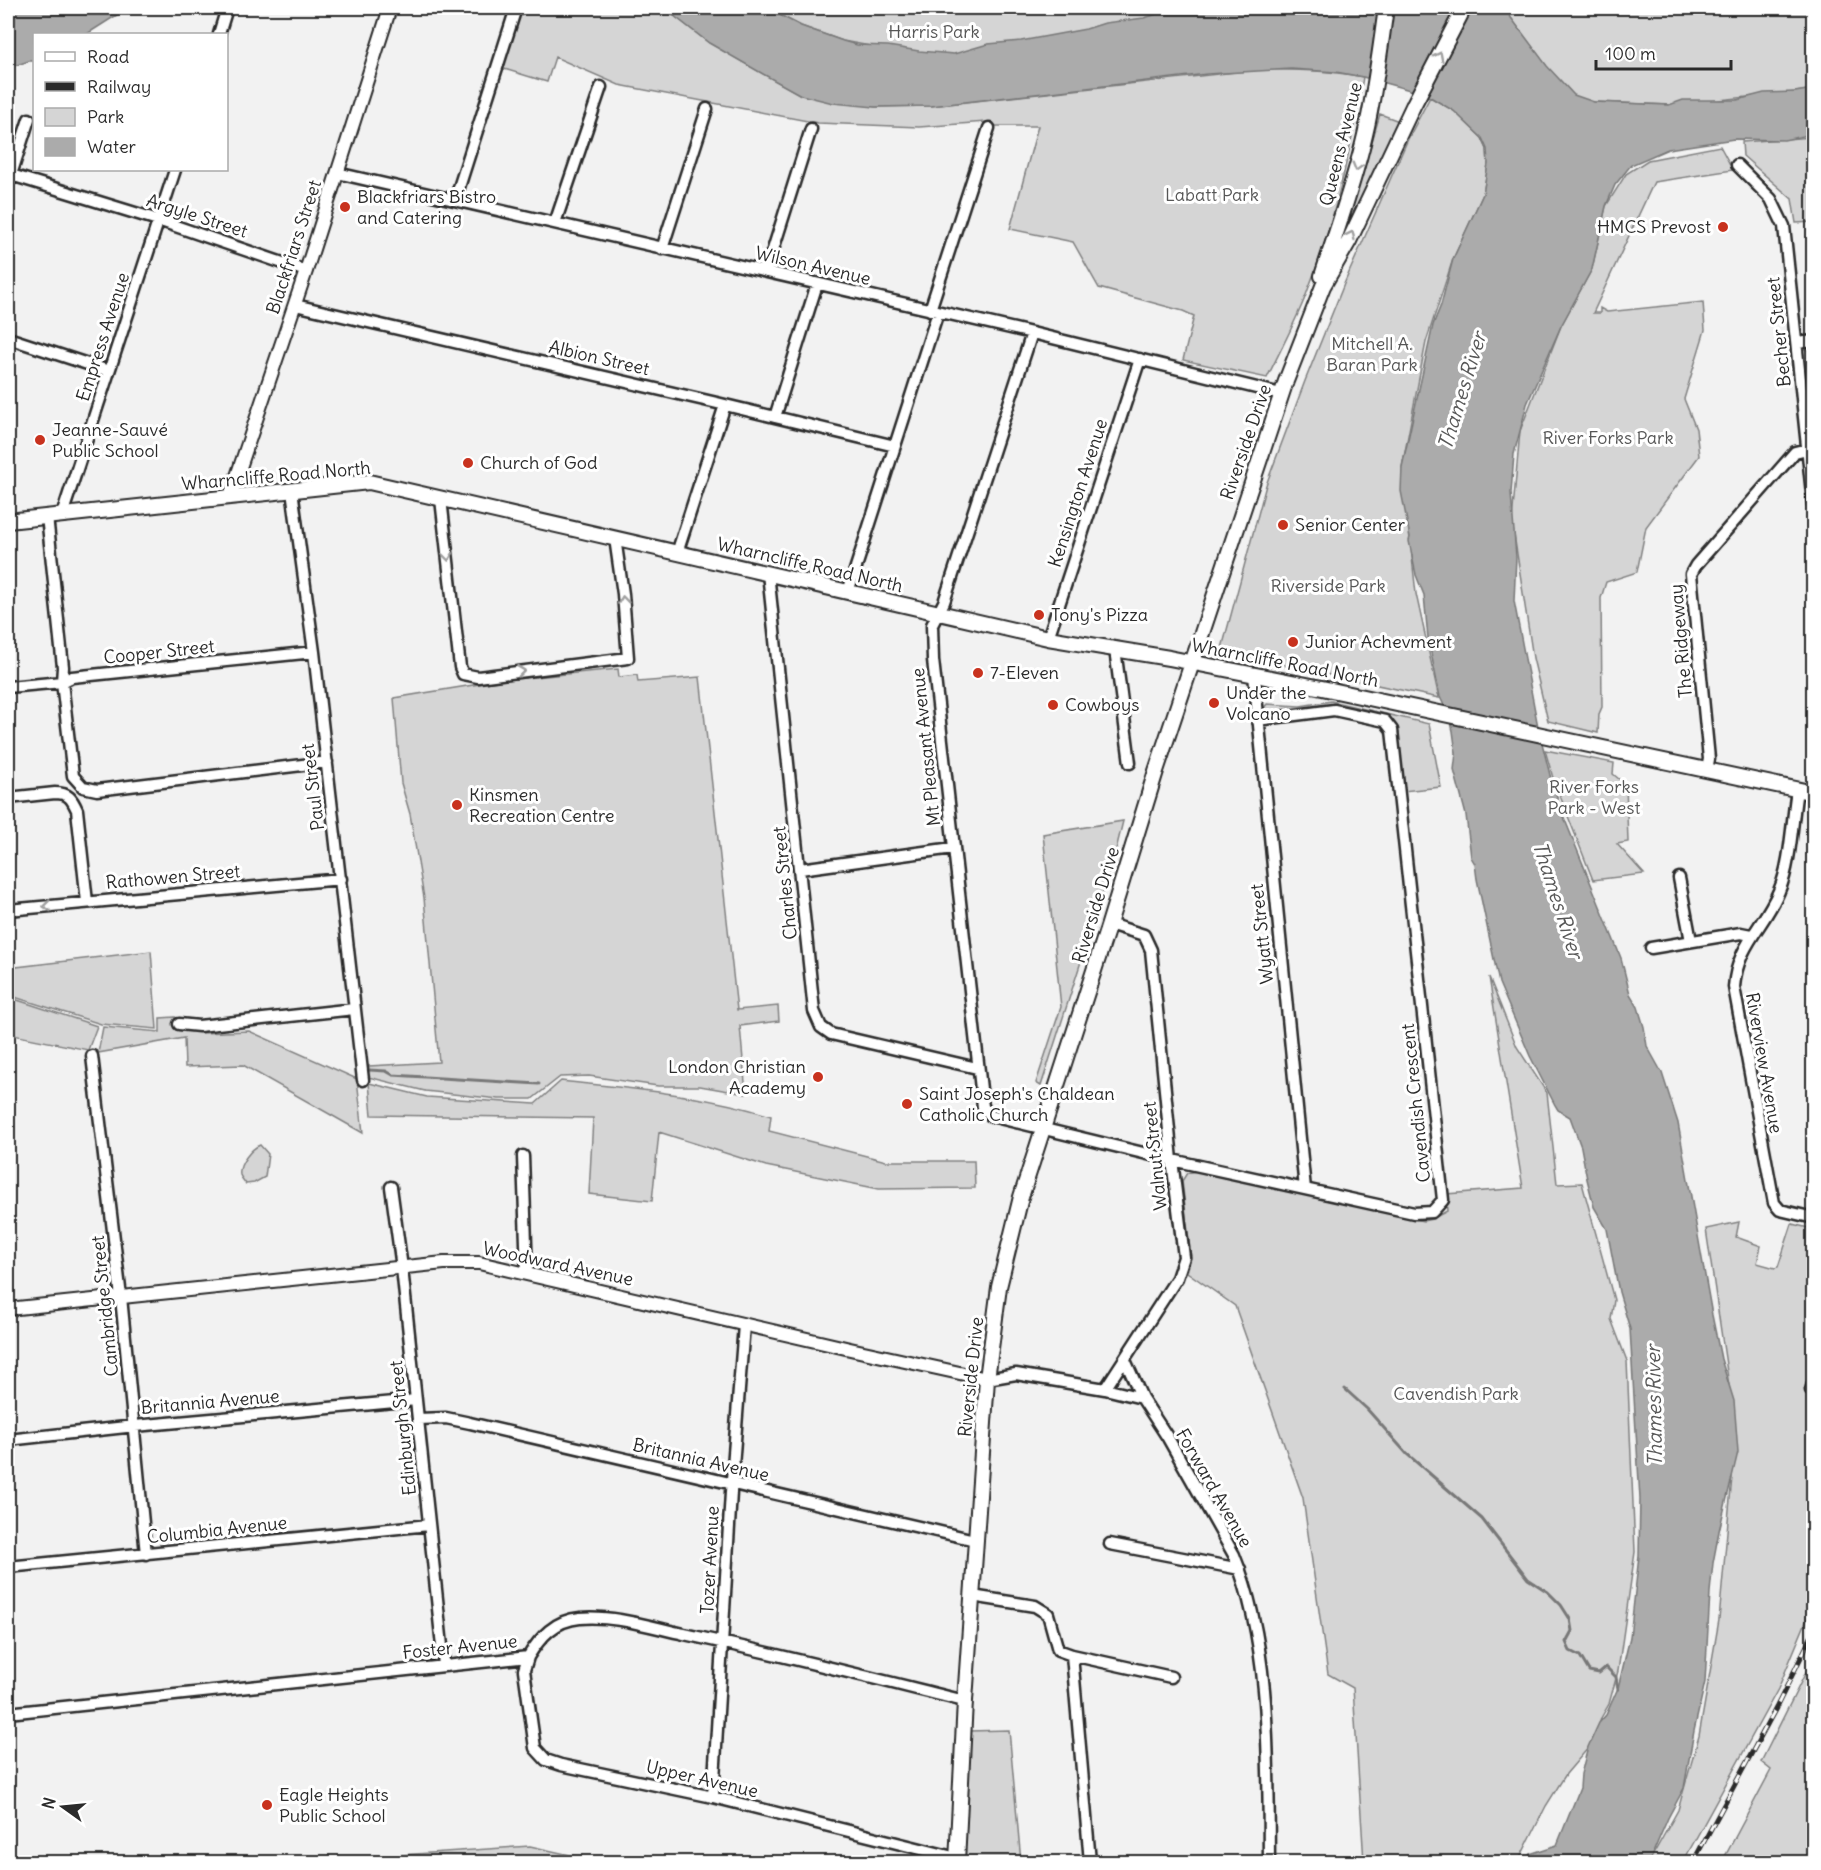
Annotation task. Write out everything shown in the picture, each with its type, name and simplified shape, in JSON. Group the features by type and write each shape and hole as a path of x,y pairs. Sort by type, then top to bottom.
{"main road":[{"name":"Queens Avenue","path":"1323,286 1320,279 1356,169 1373,96 1386,8"},
{"name":"Riverside Drive","path":"957,1860 975,1540 987,1379 999,1287 1021,1197 1156,771 1281,394 1323,286 1349,241 1414,104 1464,8"},
{"name":"Wharncliffe Road North","path":"8,521 369,482 1048,638 1254,675 1814,794"}],"street":[{"path":"219,33 227,8"},
{"name":"Blackfriars Street","path":"230,497 295,305 390,8"},
{"path":"455,200 516,8"},
{"path":"555,223 601,87"},
{"path":"663,249 707,110"},
{"path":"9,178 29,119"},
{"path":"848,592 895,446 990,128"},
{"path":"766,272 811,129"},
{"name":"Becher Street","path":"1737,165 1771,199 1782,220 1814,513"},
{"name":"Empress Avenue","path":"62,515 175,171"},
{"name":"Wilson Avenue","path":"337,173 1032,333 1281,394"},
{"name":"Argyle Street","path":"9,178 158,220 306,271"},
{"path":"775,417 817,284"},
{"name":"Albion Street","path":"295,305 895,446"},
{"name":"Mt Pleasant Avenue","path":"1032,333 947,592 932,625 933,660 983,1107 991,1116 1043,1130"},
{"path":"8,338 109,370"},
{"path":"1797,343 1814,341"},
{"name":"Kensington Avenue","path":"1048,638 1140,359"},
{"path":"677,552 725,405"},
{"name":"The Ridgeway","path":"1707,770 1709,759 1691,574 1696,565 1795,452 1807,450"},
{"name":"Paul Street","path":"292,490 314,652 363,1080"},
{"path":"441,498 460,667 463,674 478,677 628,658 623,594 615,538"},
{"path":"47,516 73,776 83,787 97,790 327,762"},
{"name":"Charles Street","path":"768,573 814,1011 821,1028 831,1034 977,1068"},
{"path":"1115,649 1130,763"},
{"name":"Cooper Street","path":"8,687 62,682 72,677 314,652"},
{"name":"Wyatt Street","path":"1254,675 1305,1189"},
{"name":"Cavendish Crescent","path":"1043,1130 1414,1213 1432,1212 1443,1200 1392,729 1385,721 1334,710 1257,720"},
{"name":"Riverview Avenue","path":"1797,790 1783,881 1774,903 1745,946 1736,972 1734,997 1774,1203 1780,1210 1814,1218"},
{"path":"8,798 55,793 63,793 71,797 77,810 87,902"},
{"path":"800,868 953,848"},
{"path":"1679,878 1691,941"},
{"name":"Rathowen Street","path":"8,910 341,879"},
{"name":"Walnut Street","path":"1105,1389 1177,1278 1184,1257 1151,950 1144,935 1109,924"},
{"path":"1651,948 1741,933 1751,935"},
{"path":"179,1024 199,1026 354,1009"},
{"name":"Cambridge Street","path":"92,1056 135,1426 146,1554"},
{"path":"523,1156 527,1273"},
{"name":"Edinburgh Street","path":"391,1187 402,1268 444,1665"},
{"name":"Woodward Avenue","path":"8,1309 444,1263 479,1263 987,1379"},
{"name":"Tozer Avenue","path":"713,1797 744,1325"},
{"name":"Forward Avenue","path":"1125,1360 1142,1398 1168,1438 1240,1569 1256,1636 1267,1718 1269,1863"},
{"path":"987,1379 1016,1374 1105,1389 1142,1398"},
{"name":"Britannia Avenue","path":"8,1440 416,1400"},
{"name":"Britannia Avenue","path":"418,1419 446,1418 470,1423 975,1540"},
{"name":"Columbia Avenue","path":"8,1567 429,1525"},
{"path":"1110,1544 1240,1569"},
{"path":"972,1596 1035,1606 1048,1614 1058,1650 1171,1677"},
{"name":"Foster Avenue","path":"8,1713 528,1657 538,1639 554,1626 578,1618 607,1617 722,1642 965,1701"},
{"path":"1072,1655 1090,1863"},
{"name":"Upper Avenue","path":"528,1657 524,1670 535,1748 546,1760 713,1797 957,1860"}],"green space":[{"name":"Labatt Park","path":"522,8 664,8 709,43 801,95 875,107 931,106 1254,70 1309,70 1363,77 1347,160 1325,242 1302,305 1267,378 1183,360 1194,316 1099,288 1073,242 1010,229 1038,126 992,126 986,122 919,127 818,123 619,85 555,57 547,82 501,68"},
{"name":"Harris Park","path":"766,8 1203,8 936,58 843,41 801,26"},
{"path":"1495,8 1813,8 1813,90 1672,105 1572,101 1506,11"},
{"name":"Riverside Park","path":"1430,97 1454,111 1482,138 1487,149 1488,164 1483,194 1453,259 1426,342 1402,467 1416,594 1439,698 1221,652 1266,485 1305,381 1344,284 1408,139"},
{"path":"1380,114 1399,121 1342,238 1340,237"},
{"path":"1813,137 1813,222 1796,223 1792,199 1743,156 1742,142"},
{"name":"River Forks Park","path":"1720,146 1733,170 1654,182 1593,313 1600,313 1600,308 1607,312 1703,302 1705,330 1684,399 1696,429 1699,456 1646,527 1637,572 1606,582 1601,598 1602,707 1599,714 1598,733 1548,721 1533,658 1512,521 1520,431 1561,326 1592,269 1606,206 1626,174 1648,160"},
{"path":"618,669 619,677 637,675 638,682 700,677 737,1010 778,1006 779,1021 740,1026 746,1094 700,1086 658,1086 589,1076 560,1077 532,1099 499,1099 425,1091 368,1077 369,1066 439,1062 424,898 410,814 401,783 394,698 504,680"},
{"path":"1331,701 1429,724 1441,787 1403,791 1397,727 1389,717 1333,705 1267,712 1264,708 1267,704 1300,706"},
{"name":"River Forks Park - West","path":"1545,750 1614,763 1613,774 1626,785 1628,842 1617,844 1644,874 1593,880 1553,778"},
{"path":"1123,821 1113,862 1041,1086 1036,1083 1061,1007 1043,834"},
{"path":"151,951 157,1029 101,1024 8,995 8,968"},
{"name":"Cavendish Park","path":"1489,977 1517,1047 1547,1093 1557,1184 1582,1183 1614,1300 1611,1319 1627,1361 1635,1552 1618,1671 1609,1704 1601,1718 1595,1740 1566,1774 1546,1806 1518,1862 1364,1862 1353,1688 1328,1674 1303,1498 1235,1306 1187,1272 1191,1258 1182,1181 1187,1173 1197,1171 1423,1221 1447,1211 1446,1194 1523,1188"},
{"path":"8,997 97,1026 88,1050 8,1034"},
{"path":"175,1017 202,1033 249,1031 357,1079 363,1133 243,1065 185,1067 184,1038 98,1053 103,1027 160,1032 160,1018"},
{"path":"561,1081 667,1093 719,1102 771,1116 769,1131 886,1161 974,1161 975,1188 879,1189 766,1166 659,1132 652,1201 589,1194 593,1118 372,1115 369,1083 427,1097 535,1104"},
{"path":"260,1145 268,1154 265,1177 254,1183 246,1184 240,1175 241,1166 250,1153"},
{"path":"1739,1222 1736,1237 1761,1246 1757,1263 1775,1268 1778,1267 1792,1224 1813,1229 1813,1605 1778,1689 1683,1862 1649,1862 1678,1810 1699,1736 1719,1620 1736,1433 1706,1229"},
{"path":"1813,1658 1813,1862 1722,1862 1771,1770 1761,1762"},
{"path":"1009,1730 1021,1862 964,1862 969,1731"},
{"path":"530,1846 601,1862 299,1862"}],"water":[{"path":"8,8 128,8 89,33 33,33 33,61 8,68"},
{"name":"Thames River","path":"664,8 766,8 801,26 857,45 888,46 954,54 988,44 1021,41 1086,29 1105,23 1144,18 1177,8 1494,8 1506,11 1547,66 1574,95 1594,102 1669,105 1683,100 1737,100 1764,93 1813,89 1813,134 1784,140 1734,139 1668,149 1631,165 1615,185 1606,206 1592,269 1561,326 1527,404 1514,454 1511,493 1516,557 1514,601 1538,727 1563,815 1621,958 1630,994 1638,1007 1644,1027 1647,1046 1662,1073 1678,1123 1712,1315 1721,1359 1734,1401 1738,1452 1713,1563 1705,1682 1684,1788 1649,1862 1525,1862 1530,1854 1557,1845 1580,1788 1588,1747 1618,1688 1630,1637 1639,1556 1640,1499 1630,1329 1619,1292 1607,1229 1594,1207 1581,1147 1570,1117 1558,1110 1555,1105 1530,1056 1499,983 1475,864 1471,857 1466,815 1454,770 1456,753 1453,731 1450,718 1440,697 1428,638 1424,595 1416,575 1401,491 1402,467 1433,325 1441,305 1453,259 1483,194 1488,164 1487,149 1482,138 1454,111 1432,98 1410,90 1336,72 1291,69 1207,74 931,106 875,107 833,103 801,95 763,74 709,43"}],"waterway":[{"path":"369,1070 386,1071 393,1075 539,1084"},
{"path":"1345,1389 1367,1409 1407,1454 1482,1519 1528,1579 1548,1592 1561,1605 1570,1619 1572,1631 1566,1642 1570,1651 1580,1656 1589,1671 1599,1673 1606,1667 1616,1677 1618,1689"}],"railway":[{"path":"1693,1862 1776,1708 1814,1631"}],"place":[{"name":"Blackfriars Bistro and Catering","path":"345,207"},
{"name":"HMCS Prevost","path":"1723,227"},
{"name":"Jeanne-Sauvé Public School","path":"40,440"},
{"name":"Church of God","path":"468,463"},
{"name":"Senior Center","path":"1283,525"},
{"name":"Tony's Pizza","path":"1039,615"},
{"name":"Junior Achevment","path":"1293,642"},
{"name":"7-Eleven","path":"978,673"},
{"name":"Under the Volcano","path":"1214,703"},
{"name":"Cowboys","path":"1053,705"},
{"name":"Kinsmen Recreation Centre","path":"457,805"},
{"name":"London Christian Academy","path":"818,1077"},
{"name":"Saint Joseph's Chaldean Catholic Church","path":"907,1104"},
{"name":"Eagle Heights Public School","path":"267,1805"}],"park label":[{"name":"Mitchell A. Baran Park","path":"1372,354"}]}
